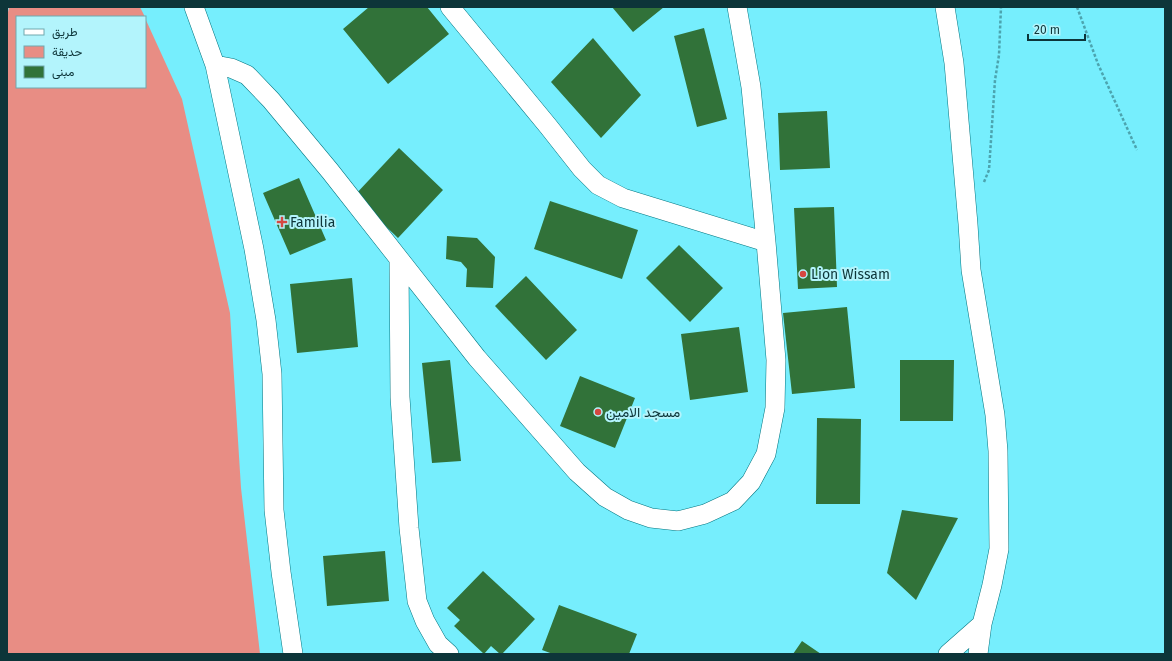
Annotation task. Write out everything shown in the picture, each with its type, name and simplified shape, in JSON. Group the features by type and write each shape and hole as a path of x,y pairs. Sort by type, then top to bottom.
{"street":[{"path":"194,7 215,65 254,249 266,320 272,374 274,510 293,654"},
{"path":"450,7 582,169 598,185 623,198 766,242"},
{"path":"215,65 231,68 247,75 266,95 330,171 477,358 577,472 605,497 628,510 651,518 678,521 705,514 733,501 751,482 766,454 775,408 776,360 766,242 751,87 737,7"},
{"path":"945,7 954,63 971,270 995,415 998,452 999,550 982,624 978,654"},
{"path":"399,260 400,397 409,528 417,601 425,621 438,644 449,654"},
{"path":"948,654 982,624"}],"path":[{"path":"984,183 989,170 995,80 999,54 1001,7"},
{"path":"1077,7 1098,64 1137,150"}],"green space":[{"path":"9,7 140,7 144,16 16,16 16,88 146,88 146,20 182,99 230,313 241,488 260,654 7,654 7,17"}],"building":[{"path":"369,7 427,7 449,34 388,84 343,29"},
{"path":"612,7 664,7 633,32"},
{"path":"704,28 727,119 697,127 674,36"},
{"path":"593,38 641,95 601,138 551,82"},
{"path":"827,111 830,168 780,170 778,113"},
{"path":"399,148 443,190 398,238 354,196"},
{"path":"299,178 326,240 290,255 263,193"},
{"path":"550,201 638,230 622,279 534,249"},
{"path":"834,207 837,287 798,289 794,208"},
{"path":"447,236 477,238 495,257 493,288 466,287 467,269 461,262 446,259"},
{"path":"679,245 723,288 690,322 646,278"},
{"path":"526,276 577,330 546,360 495,306"},
{"path":"352,278 358,347 297,353 290,284"},
{"path":"847,307 855,388 792,394 783,313"},
{"path":"739,327 748,392 690,400 681,334"},
{"path":"450,360 461,461 432,463 422,363"},
{"path":"900,360 954,360 953,421 900,421"},
{"name":"مسجد الامين","path":"580,376 635,398 615,448 560,426"},
{"path":"817,418 861,419 860,504 816,504"},
{"path":"902,510 958,518 916,600 887,573"},
{"path":"385,551 389,601 327,606 323,556"},
{"path":"483,571 535,619 502,654 491,646 484,654 454,626 460,620 447,608"},
{"path":"559,605 637,634 629,654 553,654 542,650"},
{"path":"802,641 821,654 793,654"}],"place":[{"name":"Familia","path":"282,222"},
{"name":"Lion Wissam","path":"803,274"},
{"name":"مسجد الامين","path":"598,412"}]}
